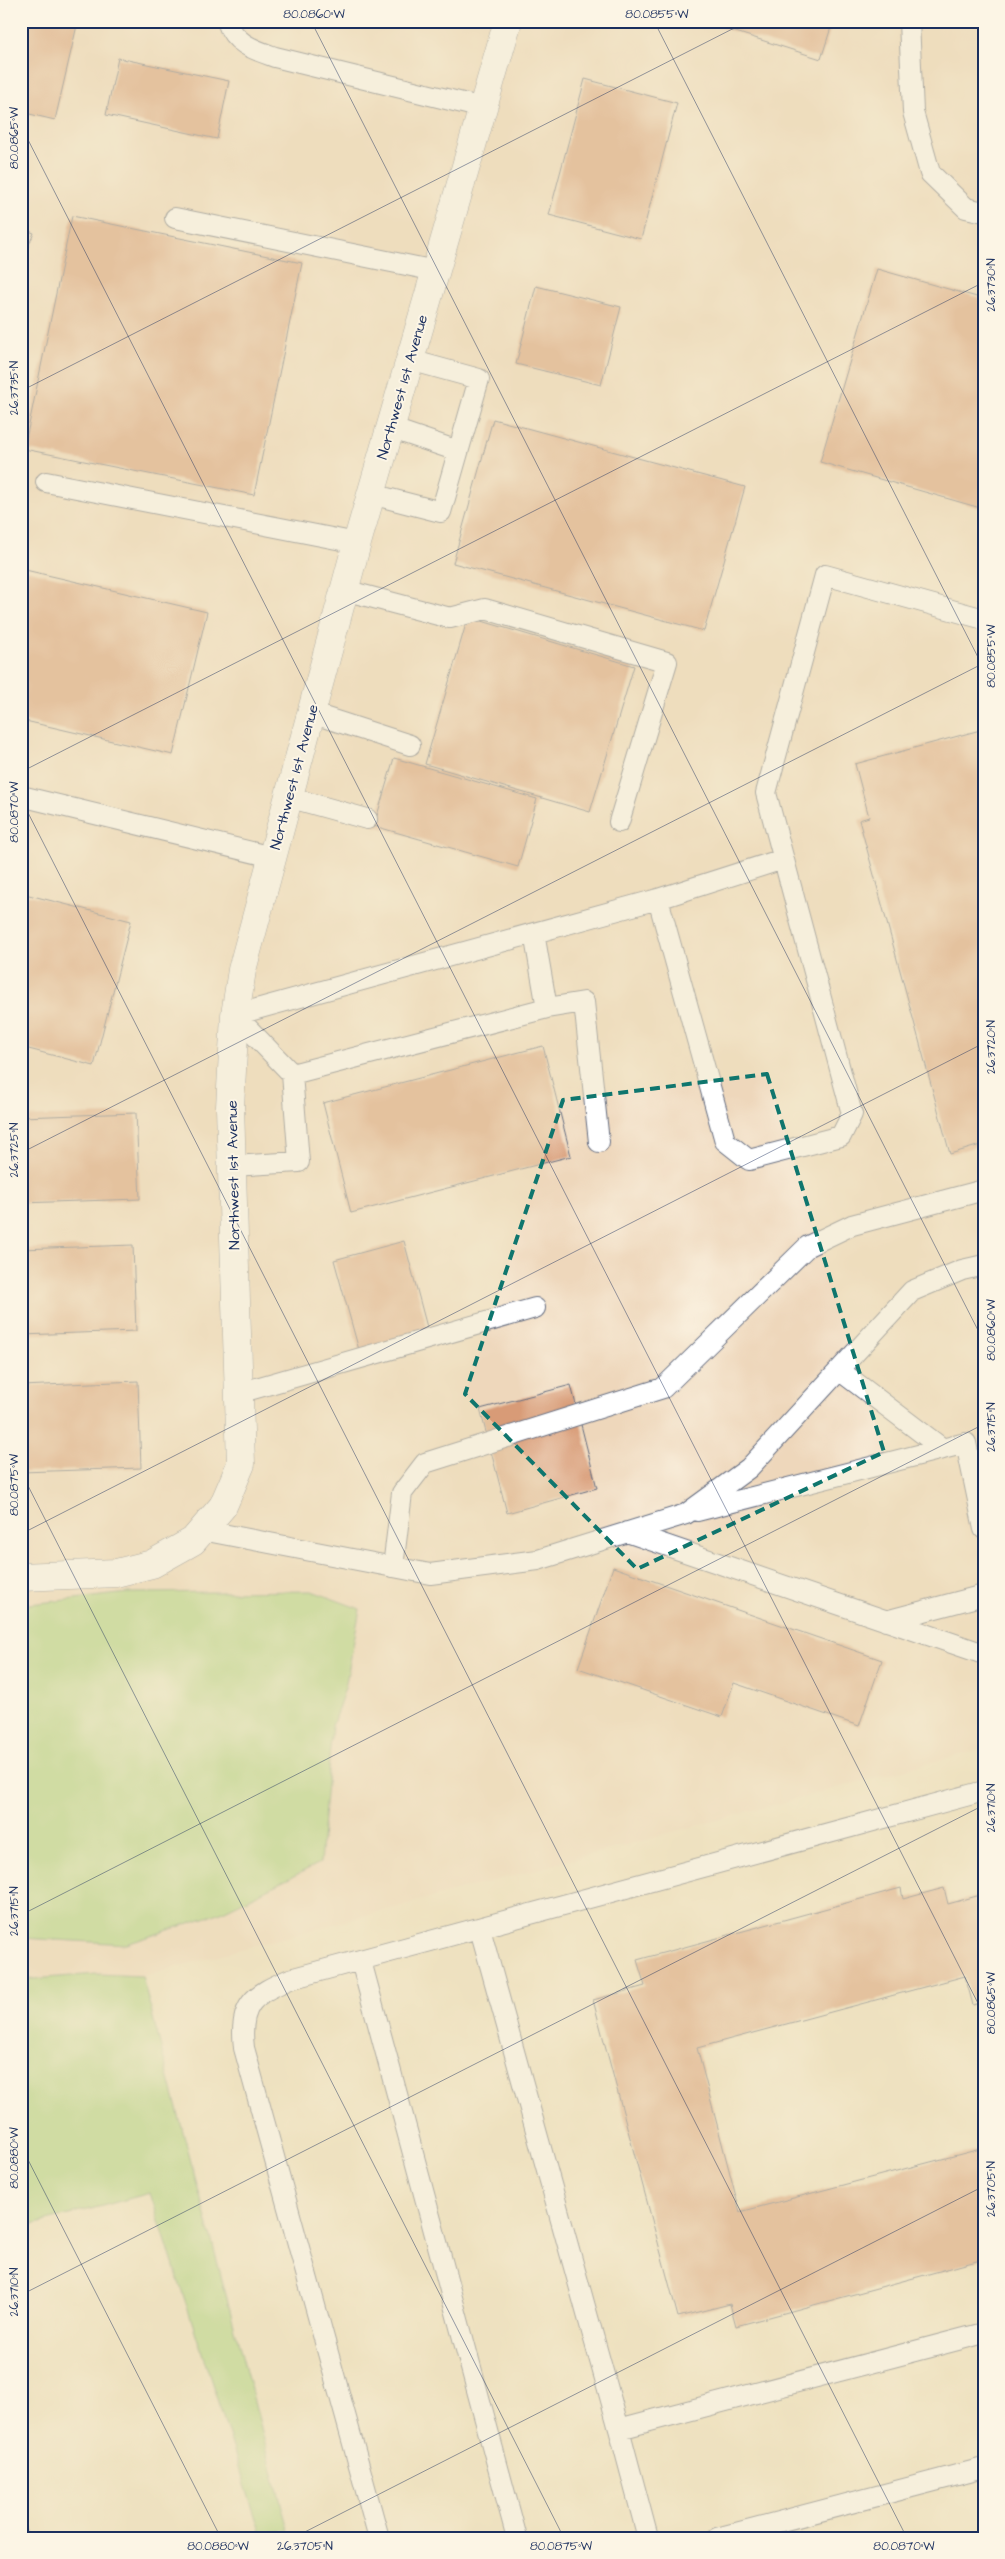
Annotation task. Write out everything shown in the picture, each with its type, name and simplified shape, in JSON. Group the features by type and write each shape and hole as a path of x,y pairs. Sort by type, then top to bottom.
{"street":[{"name":"Northwest 1st Avenue","path":"21,1577 116,1573 152,1564 197,1536 223,1506 240,1464 230,1107 235,1015 242,970 357,542 508,21"}],"lane":[{"path":"227,21 229,30 246,47 275,57 483,108"},
{"path":"909,21 913,112 930,174 966,208 984,212"},
{"path":"175,218 436,271"},
{"path":"371,494 441,512 479,379 410,360"},
{"path":"390,428 458,450"},
{"path":"46,482 357,542"},
{"path":"658,899 726,1141 749,1160 841,1136 852,1114 766,793 825,575 984,619"},
{"path":"344,590 450,618 484,608 667,662 619,822"},
{"path":"311,713 410,745"},
{"path":"21,796 272,858"},
{"path":"288,797 367,819"},
{"path":"232,1166 298,1162 292,1074 235,1015 658,899 783,859"},
{"path":"534,933 547,1008"},
{"path":"292,1074 547,1008 584,1002 599,1142"},
{"path":"392,1567 402,1493 425,1463 663,1388 808,1246 852,1225 984,1190"},
{"path":"686,1514 749,1468 912,1291 962,1270 984,1265"},
{"path":"238,1393 535,1308"},
{"path":"840,1370 943,1448"},
{"path":"197,1536 430,1574 538,1560 686,1514 966,1443 984,1529"},
{"path":"627,1532 984,1654"},
{"path":"886,1621 984,1595"},
{"path":"379,2538 244,2048 242,2027 255,1997 290,1979 984,1792"},
{"path":"480,1929 648,2538"},
{"path":"361,1961 517,2538"},
{"path":"619,2429 984,2334"},
{"path":"717,2538 984,2468"}],"highlighted area":[{"path":"767,1074 884,1452 637,1569 465,1394 563,1100"}],"shaded area":[{"path":"21,21 984,21 984,1748 142,1976 97,1974 21,1980"}],"green space":[{"path":"312,1591 360,1609 345,1688 332,1726 320,1863 219,1913 127,1944 21,1938 21,1605 128,1593"},
{"path":"97,1974 142,1976 288,2530 261,2534 150,2193 21,2228 21,1980"}],"building":[{"path":"21,21 78,21 55,120 21,112"},
{"path":"701,21 833,21 821,59"},
{"path":"118,58 229,81 217,139 106,115"},
{"path":"585,79 677,103 641,239 549,215"},
{"path":"72,216 302,263 254,495 24,449"},
{"path":"21,228 34,233 21,263"},
{"path":"877,269 984,299 984,509 820,462"},
{"path":"536,286 621,307 601,385 516,364"},
{"path":"493,419 745,487 704,631 453,563"},
{"path":"21,569 207,612 173,755 21,720"},
{"path":"468,617 634,666 590,812 425,764"},
{"path":"984,729 984,1144 950,1154 859,820 869,817 855,764"},
{"path":"394,758 537,799 518,867 374,826"},
{"path":"21,893 131,921 94,1066 21,1047"},
{"path":"543,1046 571,1156 351,1213 323,1103"},
{"path":"136,1113 140,1199 21,1203 21,1117"},
{"path":"404,1241 428,1331 359,1350 334,1260"},
{"path":"133,1245 136,1331 21,1335 21,1249"},
{"path":"138,1381 141,1468 21,1472 21,1386"},
{"path":"571,1385 597,1488 507,1513 480,1409"},
{"path":"613,1567 882,1660 859,1726 734,1683 722,1717 578,1668"},
{"path":"901,1888 903,1899 944,1888 948,1904 984,1894 984,2002 973,2005 965,1976 697,2048 740,2212 984,2148 984,2259 736,2326 730,2304 678,2317 593,2000 645,1986 637,1960"},
{"path":"23,2518 29,2538 21,2538 21,2519"}]}
